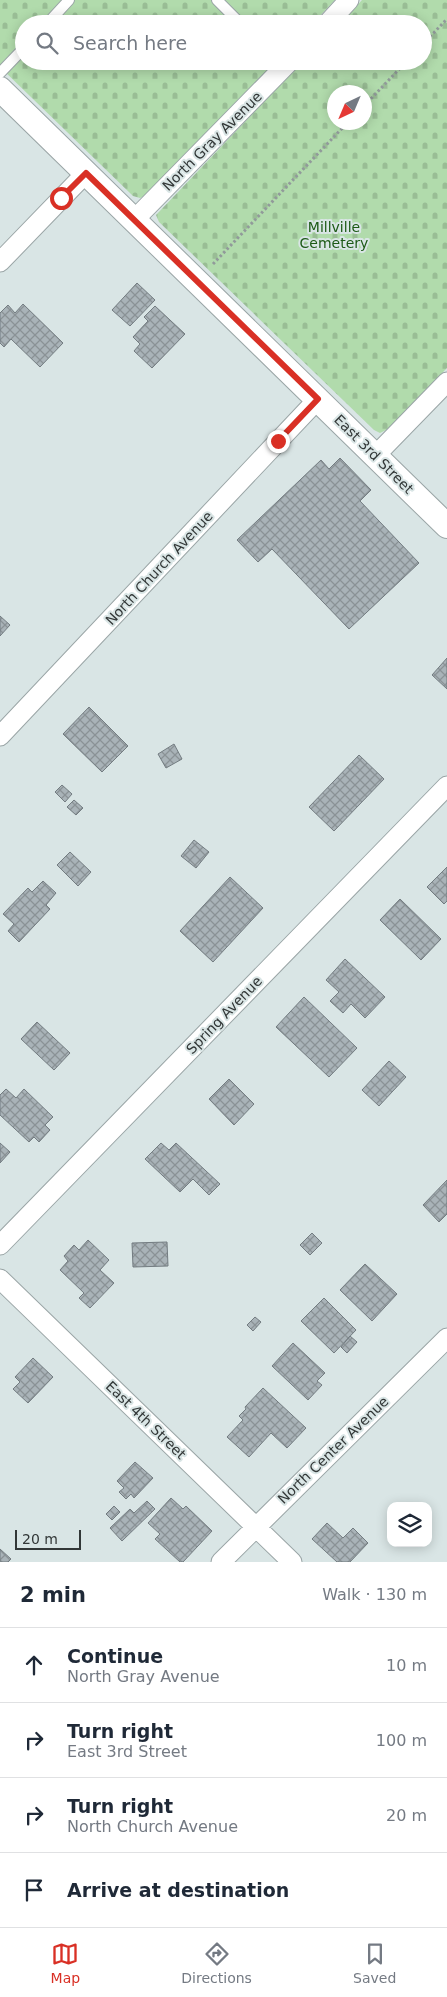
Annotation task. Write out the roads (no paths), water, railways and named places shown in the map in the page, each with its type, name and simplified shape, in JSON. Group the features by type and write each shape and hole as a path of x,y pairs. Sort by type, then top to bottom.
{"street":[{"path":"335,15 349,0"},
{"name":"North Gray Avenue","path":"134,220 278,70"},
{"name":"East 3rd Street","path":"0,89 447,526"},
{"path":"0,262 86,173"},
{"path":"375,456 447,382"},
{"name":"North Church Avenue","path":"0,736 318,399"},
{"name":"Spring Avenue","path":"0,1245 447,786"},
{"name":"East 4th Street","path":"0,1279 292,1562"},
{"name":"North Center Avenue","path":"221,1562 447,1338"}],"lane":[{"path":"55,15 69,0"},
{"path":"217,0 232,15"},
{"path":"0,73 15,57"}],"park label":[{"name":"Millville Cemetery","path":"334,236"}]}
